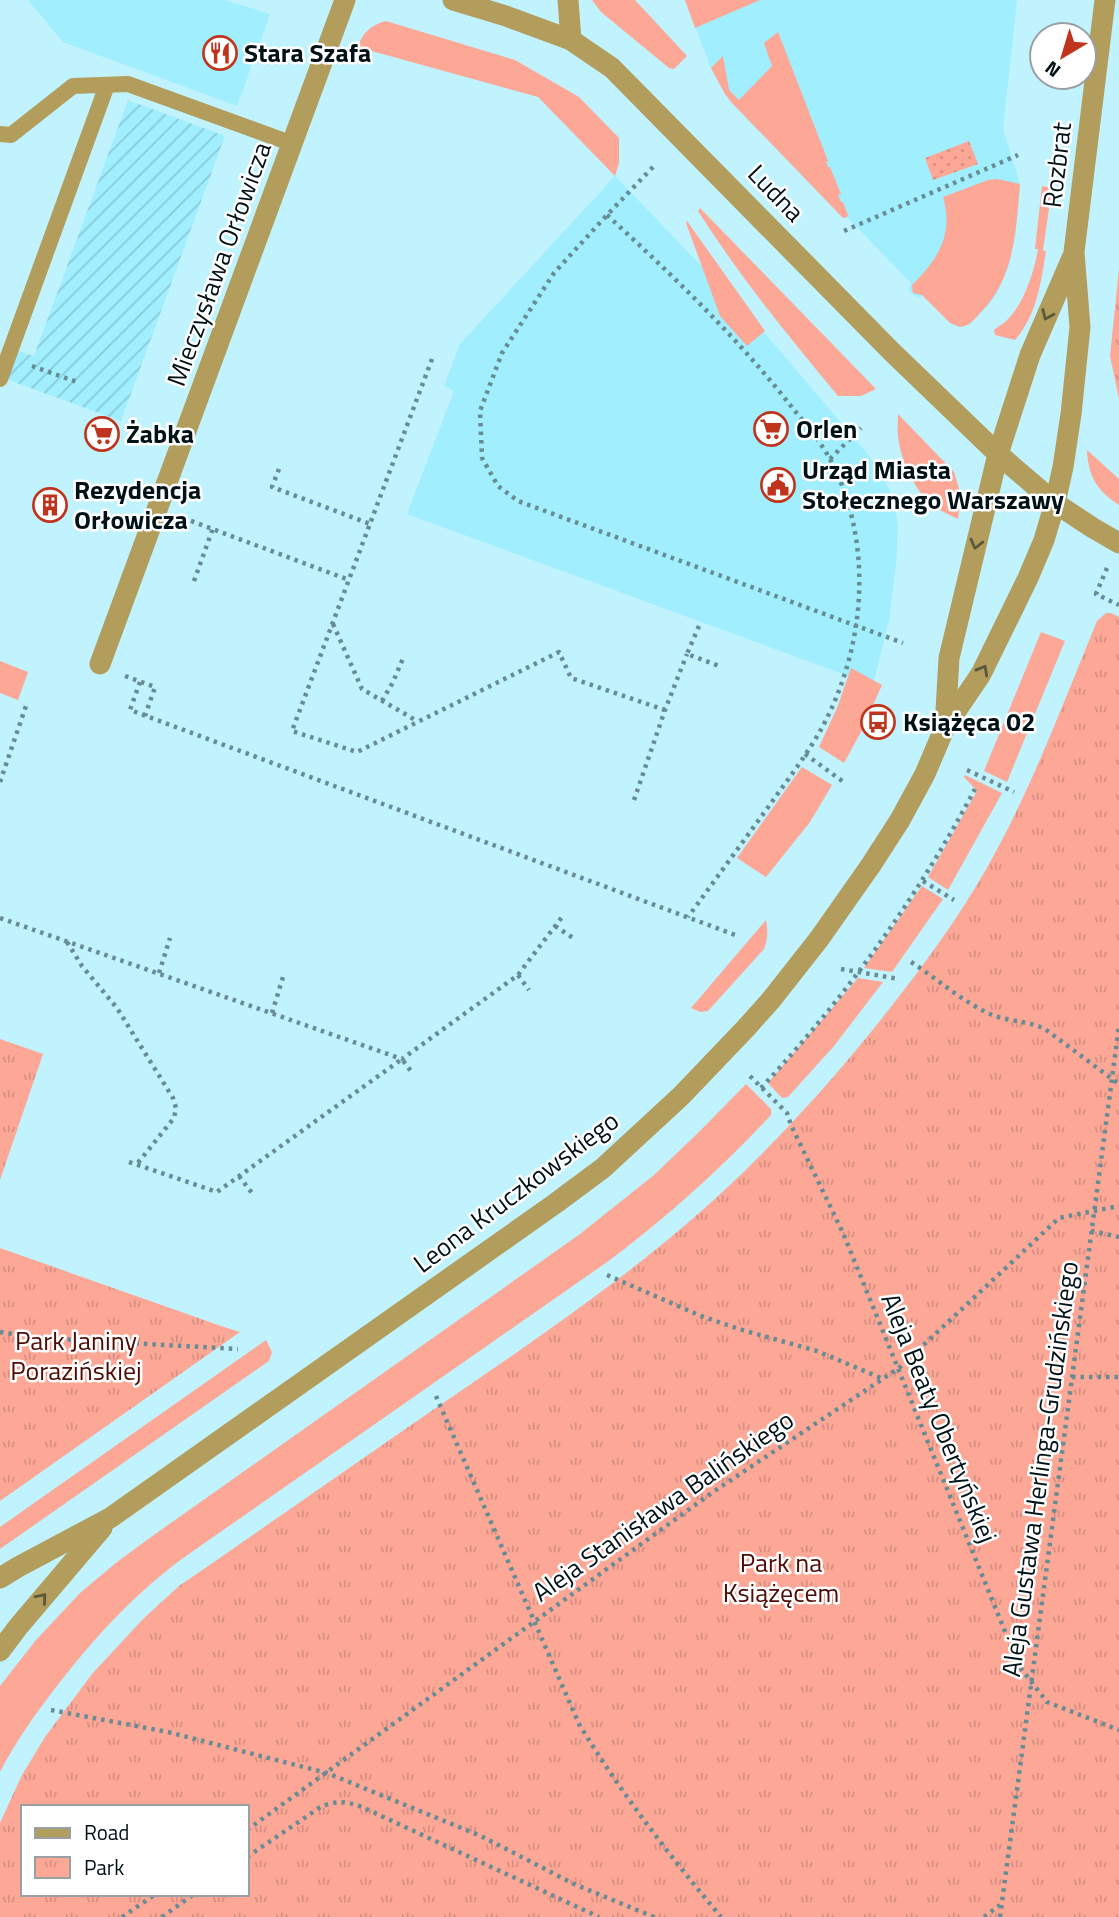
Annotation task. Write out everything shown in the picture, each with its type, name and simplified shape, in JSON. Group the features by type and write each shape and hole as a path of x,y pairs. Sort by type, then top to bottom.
{"street":[{"name":"Mieczysława Orłowicza","path":"109,669 345,0"},
{"name":"Ludna","path":"453,0 509,8 596,56 623,78 892,352 998,454 1055,503 1119,542"},
{"path":"568,0 571,40"},
{"name":"Rozbrat","path":"1055,503 1071,414 1080,327 1074,252 1104,0"},
{"name":"Rozbrat","path":"998,454 1030,355 1074,252"},
{"name":"Leona Kruczkowskiego","path":"945,727 949,658 998,454"},
{"name":"Leona Kruczkowskiego","path":"0,1578 110,1518 556,1203 603,1168 645,1130 746,1028 819,939 900,820 925,774 945,727 981,674 1044,540 1055,503"},
{"name":"Leona Kruczkowskiego","path":"0,1651 110,1518"}],"lane":[{"path":"0,134 11,135 73,86 128,84 293,144"},
{"path":"0,379 107,85"}],"path":[{"path":"844,231 1018,155"},
{"path":"653,166 554,273 502,353 480,411 482,458 498,486 517,502 903,643"},
{"path":"607,215 723,326 766,375 830,459 843,487 853,519 859,552 856,626 837,697 805,754 688,917"},
{"path":"432,359 292,731 357,752 559,652 572,677 665,710"},
{"path":"30,365 77,382"},
{"path":"830,459 861,428"},
{"path":"279,469 272,487 370,524"},
{"path":"178,516 349,580"},
{"path":"194,581 213,528"},
{"path":"1104,576 1096,594 1119,606"},
{"path":"333,624 362,689 418,722"},
{"path":"634,800 665,710 699,626"},
{"path":"687,654 719,666"},
{"path":"382,701 404,656"},
{"path":"109,669 155,688 145,716"},
{"path":"140,682 130,710 738,936"},
{"path":"0,782 2,768 27,703"},
{"path":"805,754 845,783"},
{"path":"967,770 1014,792"},
{"path":"750,1076 761,1087 840,997 923,881 975,789"},
{"path":"923,881 954,900"},
{"path":"129,1161 217,1192 518,975 562,917"},
{"path":"0,918 402,1059 413,1074"},
{"path":"555,926 573,937"},
{"path":"159,973 170,938"},
{"path":"67,941 82,966 117,1008 173,1098 176,1108 174,1118 137,1164"},
{"path":"911,962 986,1012 1045,1029 1119,1084"},
{"path":"841,969 899,979"},
{"path":"518,975 529,990"},
{"path":"272,1013 284,977"},
{"name":"Aleja Gustawa Herlinga-Grudzińskiego","path":"1000,1917 1119,1026"},
{"name":"Aleja Beaty Obertyńskiej","path":"761,1087 787,1114 843,1233 1019,1666 1047,1702 1119,1730"},
{"path":"239,1176 252,1193"},
{"name":"Aleja Stanisława Balińskiego","path":"248,1829 722,1486 899,1368 1059,1218 1119,1206"},
{"path":"1091,1231 1119,1237"},
{"path":"607,1275 719,1323 817,1352 882,1378"},
{"path":"0,1332 38,1338 238,1349"},
{"path":"1072,1377 1119,1377"},
{"path":"436,1396 579,1724 642,1819 721,1917"},
{"path":"51,1710 168,1732 327,1773 481,1836 600,1896 654,1917"},
{"path":"248,1856 319,1808 331,1802 346,1802 599,1917"},
{"path":"122,1917 153,1896"},
{"path":"162,1917 191,1896"},
{"path":"984,1917 1001,1905"}],"shaded area":[{"path":"28,0 224,0 270,14 237,106 63,42"},
{"path":"685,0 1017,0 1003,129 1020,184 1015,238 999,289 971,323 962,327 953,325 924,296 917,297 911,293 911,283 847,217 843,218 731,102 711,68"},
{"path":"128,100 225,136 121,421 6,379 16,350 34,356"},
{"path":"615,176 756,323 866,452 884,479 894,500 898,526 896,564 889,620 873,685 407,514 454,391 444,386 460,344"}],"green space":[{"path":"592,0 635,0 687,56 674,69 669,68 601,12"},
{"path":"685,0 760,0 695,28"},
{"path":"386,21 515,60 579,97 619,138 619,163 615,176 538,97 368,50 362,64 353,60 367,31"},
{"path":"778,32 828,161 826,162 841,194 838,195 847,217 843,218 731,102 711,68 723,56 729,90 739,100 772,66 764,43"},
{"path":"969,141 978,164 933,180 925,158"},
{"path":"997,179 1020,184 1012,252 1001,284 992,299 972,322 960,327 950,323 922,295 913,293 912,285 936,256 945,235 946,211 943,197"},
{"path":"1042,186 1052,188 1042,274 1033,309 1015,340 995,335 994,330 1017,308 1034,268 1038,249 1035,249"},
{"path":"700,208 876,389 861,396 838,396 748,283 698,211"},
{"path":"687,221 765,331 747,346 720,316"},
{"path":"1119,269 1119,399 1110,356"},
{"path":"898,414 954,472 961,495 958,519 932,505 913,480 899,445"},
{"path":"1087,450 1119,479 1119,505 1095,482 1089,468"},
{"name":"Park na Książęcem","path":"1106,613 1119,617 1119,1917 0,1917 0,1823 22,1775 45,1737 92,1674 143,1619 179,1586 608,1287 693,1218 748,1168 848,1060 938,944 993,856 1041,757 1097,621"},
{"path":"1041,632 1065,641 1007,782 984,771"},
{"path":"0,661 28,672 18,700 0,693"},
{"path":"851,668 882,685 844,763 819,747"},
{"path":"802,767 832,785 810,822 766,877 737,858"},
{"path":"965,775 1002,793 948,890 928,877 977,791"},
{"path":"922,886 943,899 892,972 864,968"},
{"path":"766,920 764,949 708,1011 700,1012 691,1008"},
{"path":"858,978 883,982 834,1046 788,1097 782,1098 768,1083"},
{"path":"0,1039 43,1054 0,1180"},
{"path":"746,1084 771,1109 771,1115 713,1173 610,1260 186,1556 150,1585 117,1616 71,1668 26,1728 0,1772 0,1686 36,1640 80,1593 151,1537 580,1234 654,1175"},
{"name":"Park Janiny Porazińskiej","path":"0,1248 221,1326 240,1332 0,1501"},
{"path":"266,1340 272,1352 269,1361 0,1549 0,1527"}],"place":[{"name":"Stara Szafa","path":"220,53"},
{"name":"Orlen","path":"771,429"},
{"name":"Żabka","path":"102,434"},
{"name":"Urząd Miasta Stołecznego Warszawy","path":"778,485"},
{"name":"Rezydencja Orłowicza","path":"50,505"},
{"name":"Książęca 02","path":"878,722"}]}
